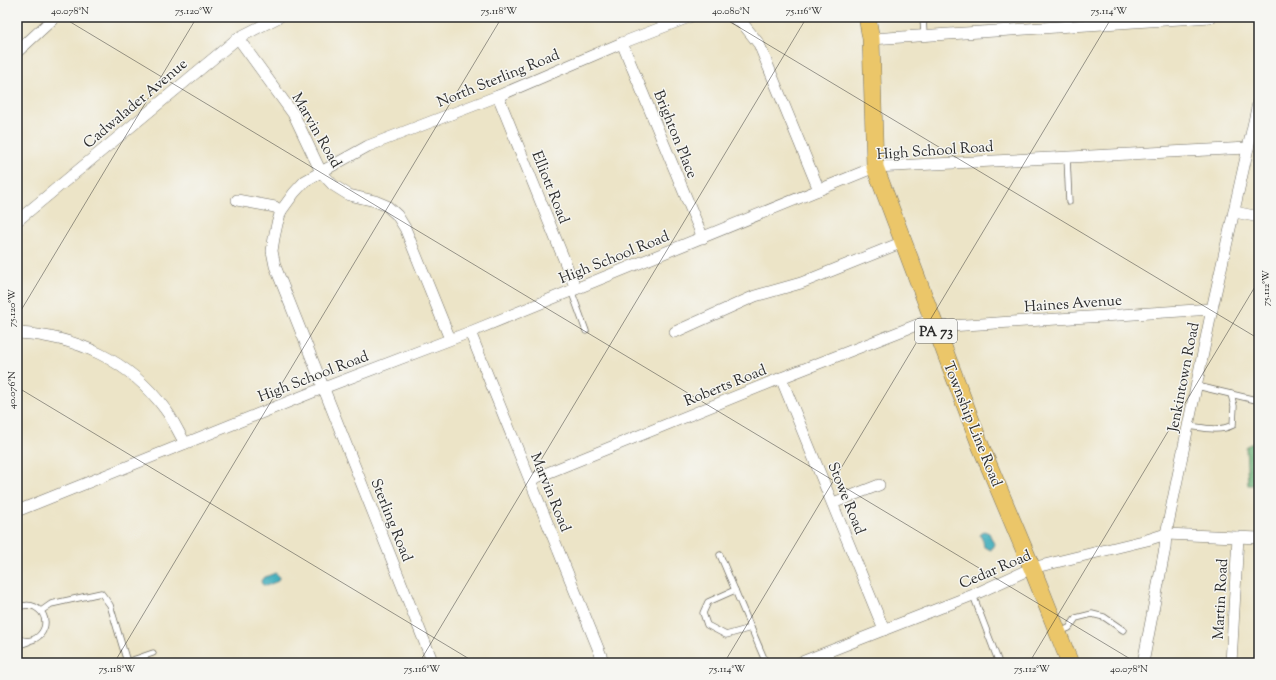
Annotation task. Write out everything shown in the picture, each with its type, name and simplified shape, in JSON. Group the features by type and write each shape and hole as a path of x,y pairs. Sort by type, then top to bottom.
{"main road":[{"name":"Township Line Road","path":"867,17 872,39 875,167 981,447 1059,632 1070,663"}],"street":[{"path":"17,52 55,17"},
{"name":"Cadwalader Avenue","path":"17,221 238,38 279,17"},
{"name":"North Sterling Road","path":"281,211 305,181 368,146 498,96 622,43 689,17"},
{"path":"732,17 744,25 759,44 819,190"},
{"path":"872,39 1211,17"},
{"name":"Marvin Road","path":"238,38 294,115 321,172 333,185 349,195 376,201 387,206 397,215 405,228 450,339"},
{"name":"Brighton Place","path":"622,43 702,238"},
{"name":"Elliott Road","path":"498,96 573,290"},
{"name":"Jenkintown Road","path":"1143,663 1165,548 1166,534 1196,386 1259,99"},
{"name":"High School Road","path":"17,511 324,388 470,332 875,167 1248,148"},
{"path":"237,200 275,207 281,211"},
{"name":"Sterling Road","path":"281,211 272,251 275,266 433,663"},
{"path":"1234,212 1259,217"},
{"path":"674,332 755,296 801,283 903,242"},
{"name":"Haines Avenue","path":"933,323 1212,309"},
{"name":"Roberts Road","path":"530,480 781,378 933,323"},
{"name":"Marvin Road","path":"470,332 604,663"},
{"path":"17,333 68,340 101,354 125,368 146,387 165,409 185,443"},
{"name":"Stowe Road","path":"781,378 884,630"},
{"path":"833,503 879,485"},
{"name":"Cedar Road","path":"799,663 973,595 1032,568 1166,534 1259,538"},
{"name":"Martin Road","path":"1231,663 1238,537"}],"lane":[{"path":"923,17 924,35"},
{"path":"1067,157 1069,202"},
{"path":"573,290 586,331"},
{"path":"1196,386 1256,400"},
{"path":"1188,426 1211,430 1228,428 1233,425 1234,406 1231,394"},
{"path":"720,555 766,663"},
{"path":"735,590 708,602 703,613 707,625 726,635 751,628"},
{"path":"41,612 51,604 101,593 110,604 126,663 153,654"},
{"path":"973,595 999,663"},
{"path":"17,608 22,606 32,606 41,612 45,623 44,629 36,639 17,646"},
{"path":"1059,632 1069,628 1076,618 1092,614 1104,617 1124,630"},
{"path":"17,638 24,641 30,641"}],"green space":[{"path":"1259,438 1259,485 1248,485 1246,447"}],"water":[{"path":"984,531 989,533 994,544 991,550 984,547 980,535"},
{"path":"275,573 278,575 278,581 266,586 262,584 261,581 263,578"}]}
